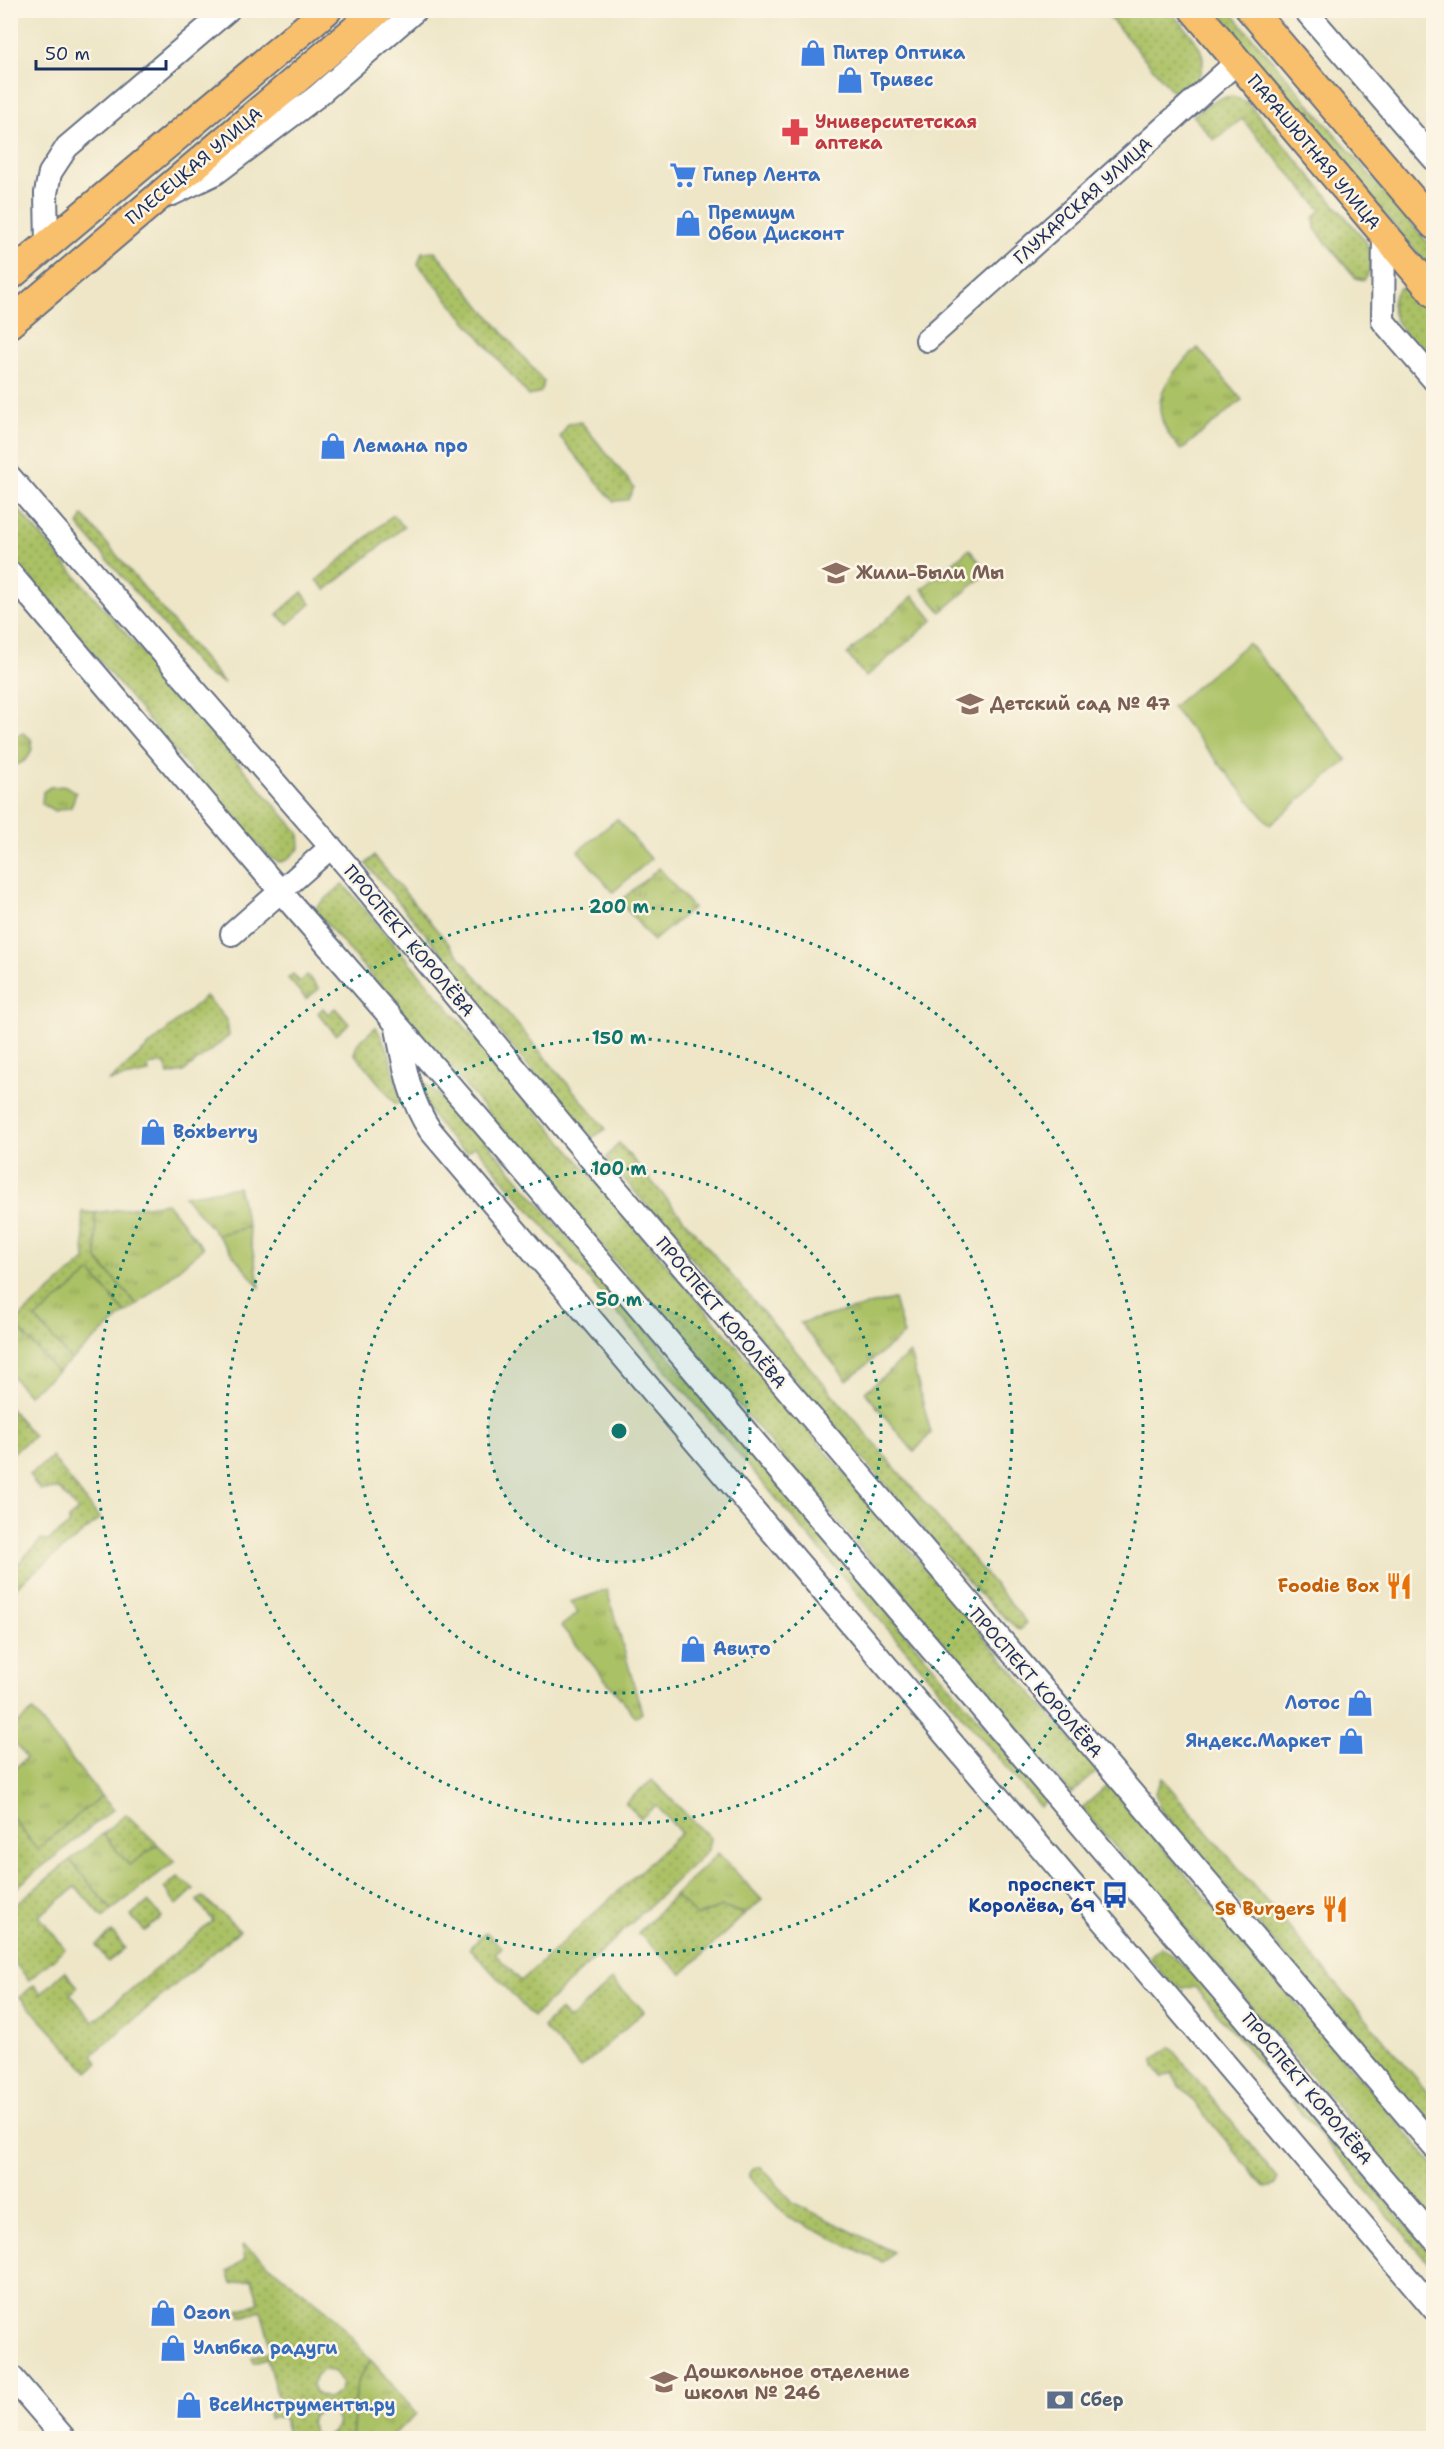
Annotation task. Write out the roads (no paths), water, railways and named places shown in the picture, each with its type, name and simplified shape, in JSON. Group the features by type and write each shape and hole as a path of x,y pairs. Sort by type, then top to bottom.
{"main road":[{"name":"ПЛЕСЕЦКАЯ УЛИЦА","path":"10,276 327,10"},
{"name":"ПЛЕСЕЦКАЯ УЛИЦА","path":"10,323 378,10"},
{"name":"ПАРАШЮТНАЯ УЛИЦА","path":"1194,10 1434,293"},
{"path":"1251,10 1434,225"}],"street":[{"path":"47,245 46,193 50,173 67,147 228,10"},
{"path":"146,207 216,173 316,97 416,10"},
{"path":"1305,10 1434,159"},
{"name":"ГЛУХАРСКАЯ УЛИЦА","path":"927,340 1237,62"},
{"path":"1384,235 1383,321 1434,380"},
{"name":"ПРОСПЕКТ КОРОЛЁВА","path":"10,477 331,847 589,1157 1434,2147"},
{"name":"ПРОСПЕКТ КОРОЛЁВА","path":"10,573 397,1027 484,1124 1434,2239"},
{"path":"232,934 331,847"},
{"path":"397,1027 410,1093 419,1114 430,1131 1434,2309"},
{"path":"10,2375 64,2439"}],"place":[{"name":"Питер Оптика","path":"813,53"},
{"name":"Тривес","path":"850,80"},
{"name":"Университетская аптека","path":"795,132"},
{"name":"Гипер Лента","path":"683,175"},
{"name":"Премиум Обои Дисконт","path":"688,223"},
{"name":"Лемана про","path":"333,446"},
{"name":"Жили-Были Мы","path":"836,573"},
{"name":"Детский сад № 47","path":"970,704"},
{"name":"Boxberry","path":"153,1132"},
{"name":"Foodie Box","path":"1399,1586"},
{"name":"Авито","path":"693,1649"},
{"name":"Лотос","path":"1360,1703"},
{"name":"Яндекс.Маркет","path":"1351,1741"},
{"name":"проспект Королёва, 69","path":"1115,1895"},
{"name":"SB Burgers","path":"1335,1909"},
{"name":"Ozon","path":"163,2313"},
{"name":"Улыбка радуги","path":"173,2348"},
{"name":"Дошкольное отделение школы № 246","path":"664,2382"},
{"name":"Сбер","path":"1060,2400"},
{"name":"ВсеИнструменты.ру","path":"189,2405"}]}
